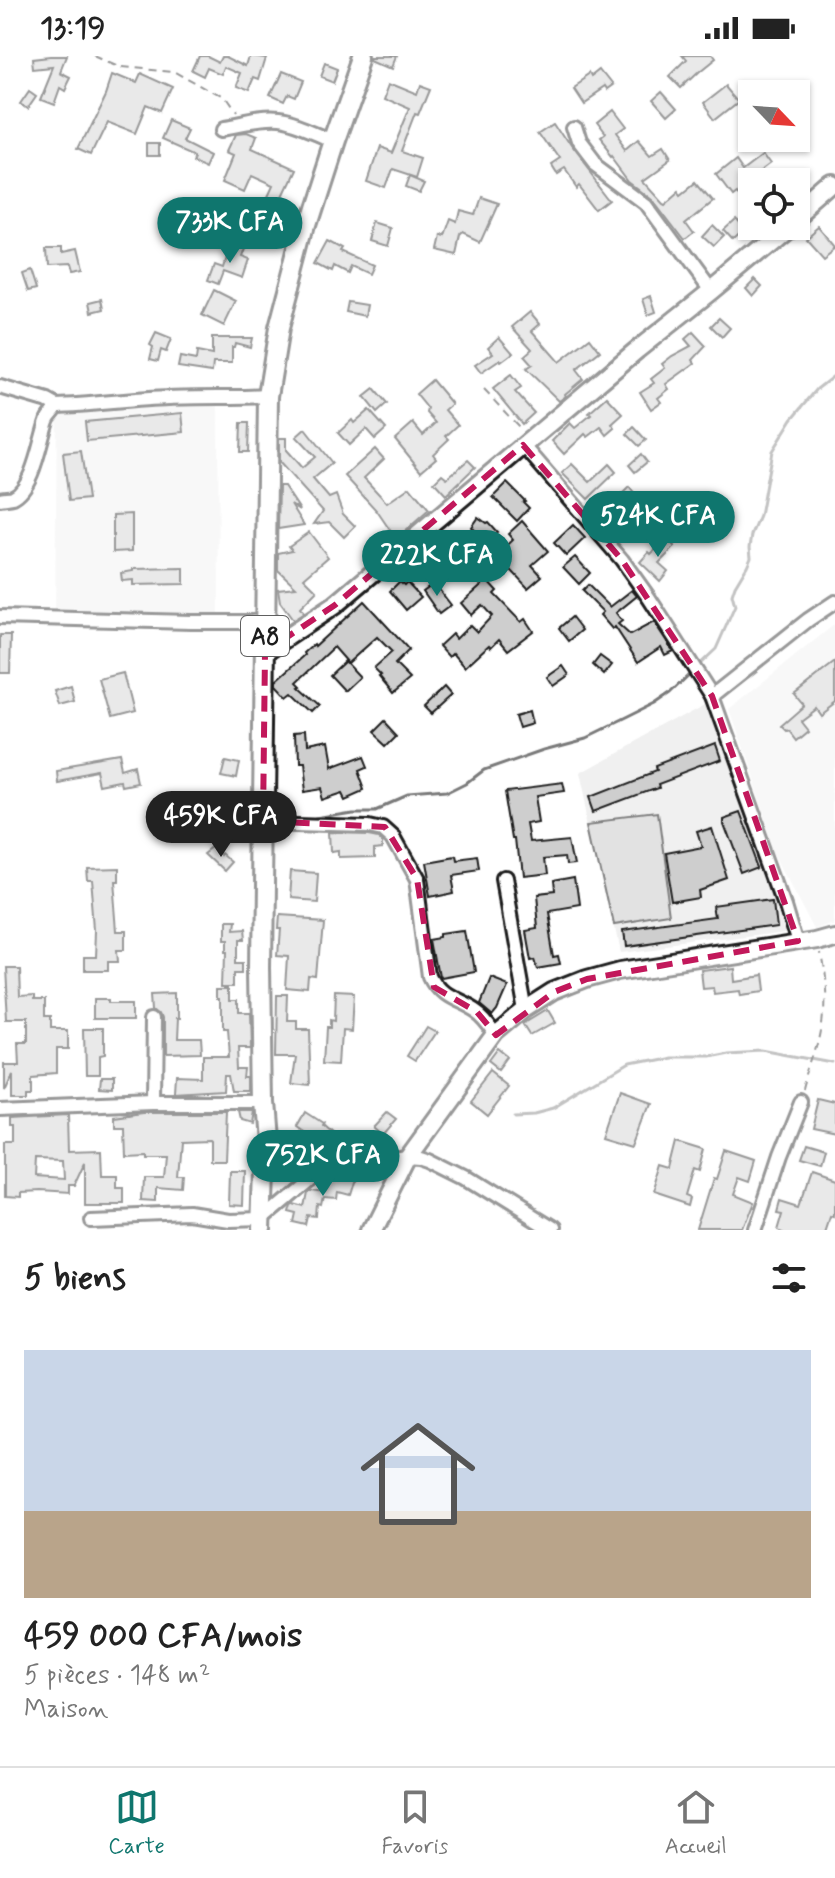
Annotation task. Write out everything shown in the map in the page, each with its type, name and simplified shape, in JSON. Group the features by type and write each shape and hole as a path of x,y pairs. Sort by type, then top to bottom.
{"main road":[{"name":"A8","path":"263,1224 266,1141 261,967 268,396 279,328 306,225 363,56"}],"street":[{"path":"221,129 258,122 278,122 333,141"},
{"path":"574,127 579,143 595,164 646,202 711,291"},
{"path":"810,208 835,186"},
{"path":"265,652 335,605 772,240"},
{"path":"0,387 57,406 171,397 268,396"},
{"path":"0,499 13,497 26,482 38,457 47,418 57,406"},
{"path":"527,442 622,560 712,696 798,941"},
{"path":"712,696 835,602"},
{"path":"0,617 266,622"},
{"path":"263,821 370,824 386,829 417,879 434,987 477,1012 496,1035"},
{"path":"503,881 526,1010"},
{"path":"371,1230 408,1156 496,1035 554,992 620,970 835,934"},
{"path":"153,1103 154,1017"},
{"path":"755,1230 801,1102"},
{"path":"0,1109 153,1103 263,1103"},
{"path":"266,1141 326,1166 421,1157 466,1178 550,1230"},
{"path":"91,1218 192,1214 263,1224 326,1166"}],"path":[{"path":"95,56 120,67 174,72 222,99 241,126"},
{"path":"484,390 527,442"},
{"path":"801,1102 821,1036 824,1012 817,939"}],"highlighted area":[{"path":"523,445 622,560 712,696 798,941 587,979 554,992 496,1035 477,1012 434,987 417,879 385,827 263,821 265,652 335,605"}],"shaded area":[{"path":"218,404 219,614 55,613 57,409"},
{"path":"835,624 835,920 817,927 778,852 729,709"},
{"path":"705,704 778,900 784,931 619,952 580,773"},
{"path":"657,814 671,918 614,927 591,822"}],"building":[{"path":"67,56 61,71 71,76 65,88 60,85 54,102 41,97 54,65 35,67 34,58"},
{"path":"200,56 220,62 223,56 228,56 248,66 251,56 267,58 260,81 255,79 249,93 236,88 242,73 226,66 223,74 209,68 205,77 193,71"},
{"path":"375,56 397,56 393,66"},
{"path":"682,56 710,56 713,60 681,88 670,77 686,61"},
{"path":"324,63 337,68 332,81 319,76"},
{"path":"112,73 136,83 140,74 173,89 162,113 148,107 137,134 107,122 91,155 78,149"},
{"path":"600,73 611,87 604,92 602,89 581,103 571,88"},
{"path":"281,74 301,82 294,99 287,96 283,104 270,98"},
{"path":"388,79 417,91 420,82 431,86 402,151 423,158 417,177 393,169 386,188 366,181 377,148 391,153 410,107 382,95"},
{"path":"726,84 738,98 715,118 703,102"},
{"path":"30,88 37,93 28,106 21,101"},
{"path":"661,92 676,109 666,118 651,101"},
{"path":"610,112 623,129 615,135 627,151 639,141 652,156 663,149 670,160 645,178 664,199 681,187 684,191 698,180 713,198 686,220 694,231 685,238 653,196 632,180 599,140 603,137 594,125"},
{"path":"171,120 190,128 185,138 213,152 208,163 193,156 195,152 163,138"},
{"path":"555,122 612,200 599,210 564,170 556,175 551,167 560,161 540,132"},
{"path":"246,134 256,138 252,149 294,168 269,221 277,225 271,237 247,228 251,215 258,218 274,183 252,173 245,189 225,180 236,153 229,150 236,135"},
{"path":"149,143 160,143 160,155 149,155"},
{"path":"763,153 771,164 766,168 743,168"},
{"path":"736,158 743,168 738,168 738,195 735,191 731,194 716,174"},
{"path":"410,175 424,181 419,191 406,186"},
{"path":"479,198 497,204 480,242 463,234 456,255 434,250 437,237 442,238 448,221 455,224 458,211 473,215"},
{"path":"734,221 738,225 738,237 733,242 723,231"},
{"path":"377,223 393,228 388,246 372,241"},
{"path":"712,225 724,237 714,247 702,236"},
{"path":"819,226 835,245 822,255 809,240 810,234"},
{"path":"330,241 345,249 343,252 372,265 368,274 351,266 348,273 335,266 333,271 318,263"},
{"path":"229,244 243,249 240,257 248,260 242,278 223,271 218,284 208,280 214,264 222,267"},
{"path":"46,248 61,248 61,254 75,251 80,272 69,274 67,267 47,268"},
{"path":"30,270 36,289 28,291 22,273"},
{"path":"755,279 762,286 753,296 746,288"},
{"path":"214,290 236,301 224,326 202,315"},
{"path":"651,296 656,312 648,315 643,299"},
{"path":"102,299 104,309 92,312 90,302"},
{"path":"348,302 367,305 365,316 346,312"},
{"path":"530,312 540,324 532,331 559,362 590,338 600,351 576,370 583,379 559,401 526,369 532,365 524,356 532,349 512,327"},
{"path":"719,318 730,328 722,337 711,326"},
{"path":"693,332 706,346 693,360 695,363 666,384 669,389 658,398 661,402 651,409 640,392 654,383 651,379 665,368 662,364 691,346 685,339"},
{"path":"156,333 171,339 166,352 161,350 158,361 150,359 153,347 150,345"},
{"path":"499,337 513,353 481,373 475,365 493,353 488,347"},
{"path":"212,338 252,338 250,347 235,343 232,363 213,363 212,372 178,367 180,357 196,360 197,352 212,355"},
{"path":"511,375 521,388 515,392 534,413 522,424 493,389"},
{"path":"432,380 452,404 445,410 458,425 433,454 436,458 421,471 395,439 413,423 423,435 436,423 416,394"},
{"path":"374,389 387,404 377,413 364,397"},
{"path":"607,397 623,414 612,424 615,428 607,435 601,427 588,437 585,434 564,454 552,441 570,423 575,428"},
{"path":"369,410 386,429 375,439 366,429 349,445 338,433"},
{"path":"182,413 184,432 87,441 85,422"},
{"path":"241,423 249,423 248,452 240,452"},
{"path":"634,427 646,440 639,446 627,434"},
{"path":"305,429 332,463 313,479 329,498 336,495 343,514 355,526 344,537 329,522 314,524 323,511 279,462 279,438 286,438 286,450 302,468 315,457 296,437"},
{"path":"375,449 384,459 364,478 387,503 410,487 429,510 396,539 377,511 345,476"},
{"path":"81,451 88,499 69,501 63,453"},
{"path":"641,454 647,462 635,472 629,465"},
{"path":"468,460 475,467 446,495 434,482 442,474 447,478"},
{"path":"572,464 590,482 609,464 616,472 588,499 562,473"},
{"path":"507,483 529,508 517,521 493,497"},
{"path":"279,486 284,486 300,510 291,504 304,525 278,529"},
{"path":"629,487 651,515 669,498 676,506 649,528 645,524 628,540 614,524 633,506 622,494"},
{"path":"698,494 708,512 693,521 682,503"},
{"path":"132,514 132,551 113,552 113,515"},
{"path":"478,517 497,532 486,543 471,527"},
{"path":"522,521 548,551 532,565 542,576 528,588 497,555 513,540 508,534"},
{"path":"573,525 585,538 566,556 554,543"},
{"path":"309,532 328,557 304,578 317,591 300,608 304,613 293,620 280,602 278,589 296,587 278,570 278,553 292,550 289,546"},
{"path":"448,538 463,554 436,584 419,564"},
{"path":"667,538 675,547 659,563 668,571 660,581 640,562"},
{"path":"575,557 590,573 579,584 563,567"},
{"path":"184,568 184,584 133,585 133,580 122,581 121,573 133,569"},
{"path":"487,580 497,591 494,594 521,622 525,619 533,631 508,650 499,639 465,667 453,653 449,657 439,646 452,634 456,639 470,625 477,632 492,616 482,605 471,615 461,603"},
{"path":"400,581 404,585 407,582 421,597 406,610 390,591"},
{"path":"434,583 451,605 439,614 423,591"},
{"path":"588,585 610,607 632,590 637,596 616,613 622,621 618,624 630,635 654,622 673,651 665,655 661,647 638,662 615,627 612,629 600,615 603,612 582,591"},
{"path":"364,601 409,650 395,664 410,679 393,693 379,676 374,668 392,652 377,637 348,663 334,647 297,682 320,706 313,713 292,693 287,697 276,681"},
{"path":"572,617 582,630 569,641 559,628"},
{"path":"0,635 11,635 10,673 0,673"},
{"path":"600,656 612,665 604,675 593,665"},
{"path":"345,661 360,677 345,691 330,675"},
{"path":"835,662 835,701 819,713 814,706 798,718 805,727 793,737 779,724 802,704 794,694"},
{"path":"563,666 569,675 553,686 547,677"},
{"path":"123,673 133,713 110,719 99,679"},
{"path":"71,686 75,702 60,706 55,691"},
{"path":"444,687 451,695 431,713 424,706"},
{"path":"530,710 533,723 520,727 516,714"},
{"path":"386,718 399,732 388,743 374,730"},
{"path":"304,735 305,751 325,747 329,769 363,756 367,766 360,769 367,788 349,796 346,790 325,797 322,787 302,790 299,766 295,766 294,736"},
{"path":"715,746 720,761 596,811 591,797"},
{"path":"225,757 239,760 236,776 221,773"},
{"path":"122,760 125,773 138,769 141,783 105,786 102,773 57,781 56,771"},
{"path":"562,784 564,793 535,797 539,822 528,824 531,841 572,837 577,863 568,864 567,855 543,857 545,875 519,878 505,791"},
{"path":"198,803 209,818 191,830 181,816"},
{"path":"741,811 762,867 744,874 724,821 724,817"},
{"path":"712,826 729,880 700,890 701,897 672,902 664,853 701,846 696,831"},
{"path":"333,832 379,835 383,846 375,847 375,858 341,859 341,852 334,853"},
{"path":"217,848 233,862 225,871 208,855"},
{"path":"452,856 453,861 477,858 479,871 451,875 454,891 430,896 424,861"},
{"path":"117,866 117,880 114,880 118,931 126,931 126,950 119,950 120,961 108,961 108,970 83,970 83,955 96,955 97,931 93,881 88,881 87,867"},
{"path":"290,871 316,873 314,902 288,900"},
{"path":"573,880 577,909 547,914 554,955 559,954 561,963 538,967 535,957 530,958 525,930 537,928 534,898 552,896 551,884"},
{"path":"773,899 776,925 624,946 622,932 718,919 716,907"},
{"path":"277,917 323,920 318,980 311,979 310,992 287,990 289,956 277,955"},
{"path":"221,924 230,924 229,932 242,931 243,940 238,940 238,959 246,959 246,968 238,968 238,982 226,982 227,950 225,941 221,941"},
{"path":"467,931 474,972 441,978 434,939"},
{"path":"3,966 16,966 17,997 32,996 32,1001 44,1001 44,1020 50,1020 50,1031 68,1031 68,1049 56,1049 56,1073 33,1075 33,1090 28,1090 28,1095 12,1095 12,1070 4,1088 4,1062 18,1062 17,1044 26,1044 26,1022 6,1022"},
{"path":"730,966 731,979 756,975 758,991 739,994 738,989 713,992 712,986 701,987 699,970"},
{"path":"489,978 507,985 492,1014 479,1003"},
{"path":"221,985 233,985 233,999 239,999 239,1013 249,1013 250,1048 238,1048 239,1067 248,1067 251,1091 234,1091 231,1074 227,1074 226,1091 176,1094 177,1078 203,1079 203,1057 229,1057 227,1032 223,1032"},
{"path":"177,993 174,1040 199,1040 200,1055 163,1056 163,1017 156,1008 155,994"},
{"path":"277,996 288,996 287,1022 296,1022 296,1029 308,1029 310,1085 291,1083 295,1054 276,1054"},
{"path":"334,996 354,997 352,1029 343,1028 341,1061 324,1060 326,1027 329,1027 329,1020 333,1021"},
{"path":"95,998 136,1001 136,1018 95,1018"},
{"path":"548,1011 555,1023 532,1036 525,1025"},
{"path":"426,1026 435,1031 415,1061 407,1056"},
{"path":"84,1028 103,1028 103,1056 98,1057 98,1076 85,1076"},
{"path":"500,1053 510,1061 501,1073 491,1065"},
{"path":"493,1073 509,1086 487,1114 471,1101"},
{"path":"100,1079 112,1079 112,1090 99,1089"},
{"path":"620,1093 651,1104 636,1143 606,1134"},
{"path":"818,1100 835,1104 835,1134 811,1129"},
{"path":"144,1112 226,1112 224,1160 210,1160 209,1138 181,1139 178,1177 184,1177 183,1190 158,1188 158,1202 143,1201 144,1177 164,1177 166,1154 124,1152 123,1125 114,1125 114,1116"},
{"path":"238,1112 252,1112 250,1124 240,1121"},
{"path":"387,1112 396,1119 383,1134 374,1126"},
{"path":"305,1113 322,1124 330,1134 322,1144 297,1127"},
{"path":"68,1115 69,1150 101,1149 102,1175 117,1175 117,1188 124,1188 124,1203 85,1203 85,1162 74,1186 68,1186 68,1194 37,1192 18,1193 18,1197 5,1196 5,1145 15,1145 12,1118","holes":["35,1160 63,1161 64,1180 34,1178"]},
{"path":"363,1138 364,1148 334,1152 333,1140"},
{"path":"680,1141 706,1149 700,1172 695,1170 687,1197 692,1199 690,1207 654,1195 663,1166 673,1169"},
{"path":"804,1146 824,1152 820,1166 799,1160"},
{"path":"726,1151 756,1161 750,1181 739,1177 733,1194 753,1202 742,1230 698,1230 714,1178 717,1179"},
{"path":"230,1171 245,1171 244,1205 229,1204"},
{"path":"355,1172 348,1195 337,1192 336,1200 325,1199 323,1208 320,1207 319,1219 311,1218 309,1227 296,1224 298,1215 290,1213 292,1206 305,1208 311,1191 326,1193 331,1174"},
{"path":"812,1172 835,1180 835,1213 832,1212 826,1230 785,1230 779,1227 784,1210 779,1209 782,1198 801,1204"}],"waterway":[{"path":"698,666 716,649 735,606 732,595 751,557 752,535 760,516 772,451 792,419 817,389 835,375"},
{"path":"320,815 377,809 407,796 447,793 484,770 585,738 624,719 670,693 693,671"},
{"path":"513,1114 553,1108 624,1065 664,1057 706,1057 766,1051 835,1064"}]}
